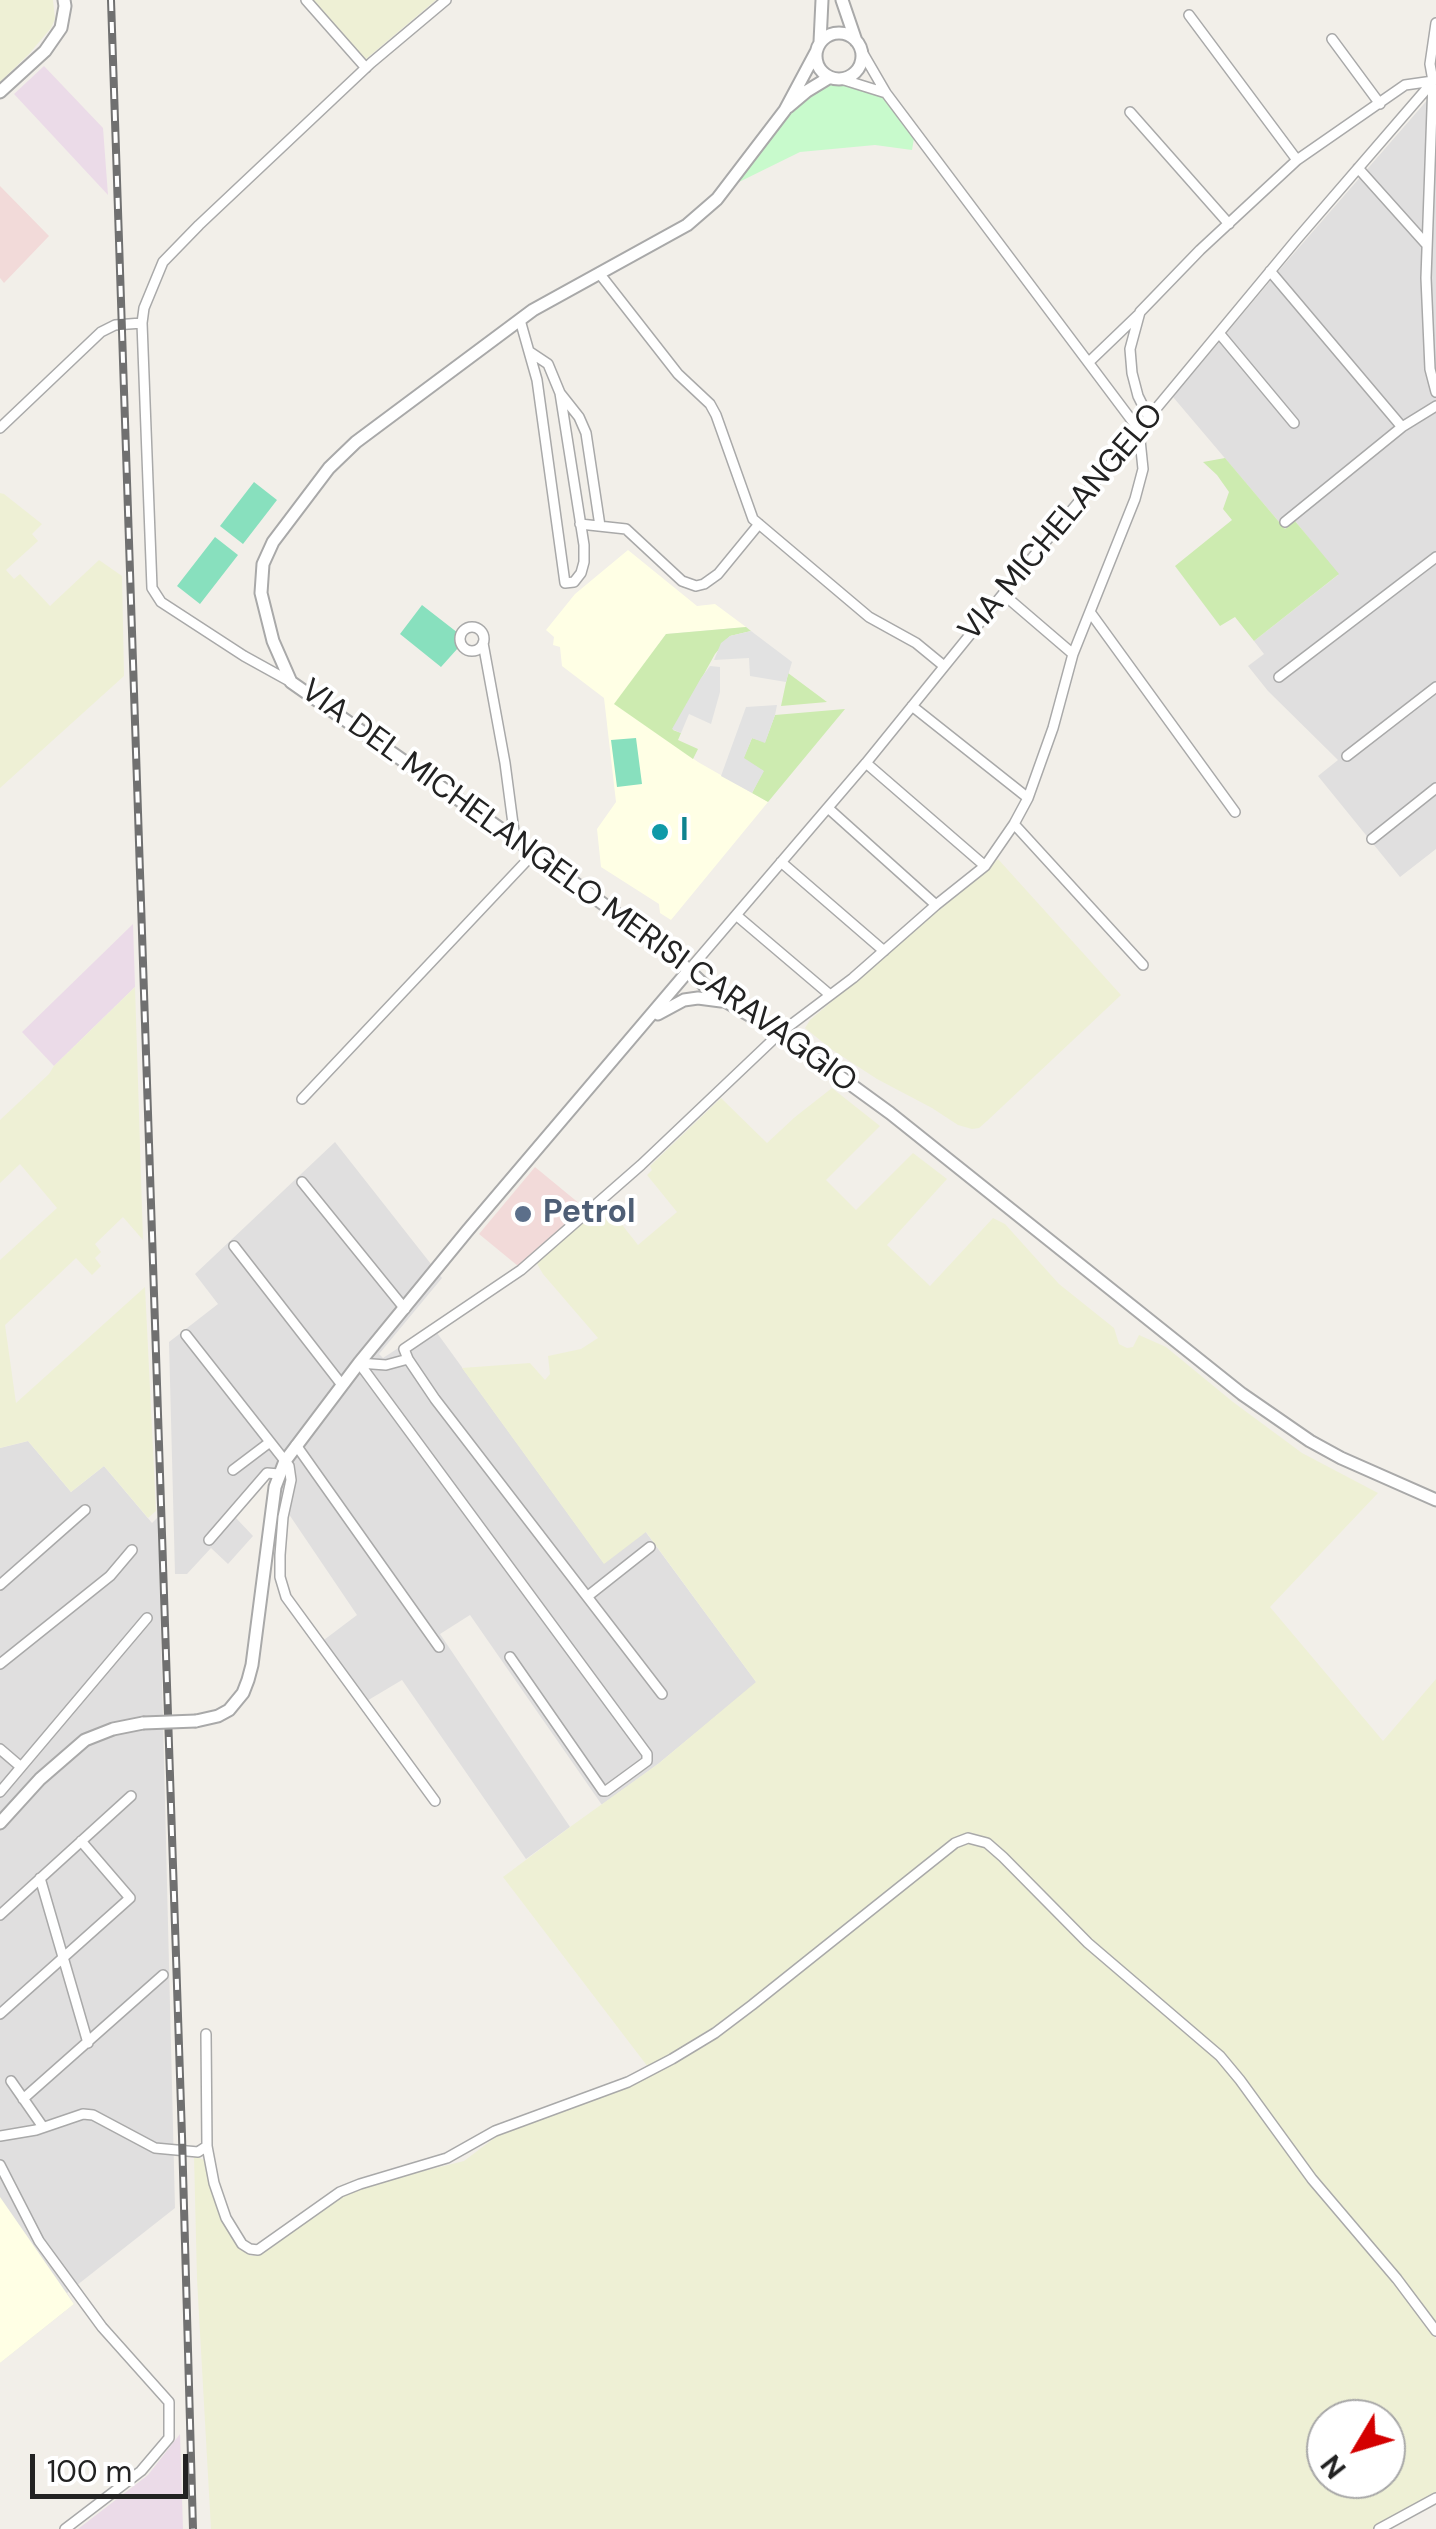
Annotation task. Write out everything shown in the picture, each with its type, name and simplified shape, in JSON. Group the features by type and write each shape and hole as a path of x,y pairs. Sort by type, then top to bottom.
{"street":[{"path":"0,92 45,51 61,28 64,0"},
{"path":"306,0 366,68"},
{"path":"292,682 161,602 152,588 142,323 149,292 163,262 199,225 366,68 446,0"},
{"path":"822,0 817,65 836,78 886,93"},
{"path":"662,1694 435,1399 404,1349 522,1270 641,1165 780,1033 854,978 985,866 1028,798 1073,654 1135,499 1143,469 1140,430 886,93 858,45 842,0"},
{"path":"1189,15 1296,160"},
{"path":"1436,23 1430,64 1435,80 1427,245 1427,324 1436,392"},
{"path":"818,47 831,34 838,33 858,45 860,66 855,72 836,78"},
{"path":"1332,39 1380,104"},
{"name":"VIA DEL MICHELANGELO MERISI CARAVAGGIO","path":"818,47 785,110 717,199 687,225 533,310 406,412 356,442 329,468 273,542 264,564 261,593 273,641 292,682 676,957 725,1001 780,1033 946,1156 1280,1422 1341,1458 1436,1500"},
{"name":"VIA DEL MICHELANGELO MERISI CARAVAGGIO","path":"785,110 807,91 836,78"},
{"path":"1089,362 1296,160 1405,85 1435,80"},
{"name":"VIA MICHELANGELO","path":"689,970 866,763 1270,271 1435,80"},
{"path":"1130,112 1229,224"},
{"path":"1358,168 1427,245"},
{"path":"1270,271 1402,428"},
{"path":"599,273 678,374 710,404 753,519 869,618 916,643 944,666"},
{"path":"1140,312 1130,350 1138,396 1149,418"},
{"path":"520,320 537,380 565,583 574,582 584,562 560,393 548,364 530,352"},
{"path":"0,428 101,332 115,325 142,323"},
{"path":"1219,333 1294,422"},
{"path":"560,393 586,433 600,526"},
{"path":"1284,522 1402,428 1436,406"},
{"path":"580,524 626,530 682,581 696,586 718,574 759,524"},
{"path":"1279,677 1436,557"},
{"path":"1003,594 1073,654"},
{"path":"1090,612 1235,812"},
{"path":"483,643 506,763 515,839"},
{"path":"1347,756 1436,687"},
{"path":"912,706 1028,798"},
{"path":"866,763 985,866"},
{"path":"1372,839 1436,788"},
{"path":"828,808 936,904"},
{"path":"1014,824 1142,965"},
{"path":"302,1098 534,853"},
{"path":"781,862 884,951"},
{"path":"736,915 830,994"},
{"path":"0,1823 40,1779 85,1740 113,1728 218,1716 244,1693 252,1665 272,1503 285,1461 468,1230 689,970"},
{"path":"650,1018 684,1000 725,1001"},
{"path":"302,1182 406,1308"},
{"path":"234,1246 342,1385"},
{"path":"186,1335 289,1466 291,1480 280,1555 280,1577 286,1597 435,1802"},
{"path":"359,1363 386,1365 408,1359"},
{"path":"359,1363 647,1754 647,1761 603,1791 510,1657"},
{"path":"234,1470 270,1442"},
{"path":"296,1446 439,1647"},
{"path":"208,1540 268,1473 279,1474"},
{"path":"0,1585 86,1510"},
{"path":"588,1596 650,1547"},
{"path":"0,1664 110,1576 132,1550"},
{"path":"0,1792 147,1618"},
{"path":"0,1749 21,1767"},
{"path":"0,1915 131,1796"},
{"path":"206,2034 207,2146 214,2184 226,2218 242,2244 258,2250 340,2192 447,2158 495,2130 628,2082 672,2060 752,2006 955,1843 968,1838 987,1843 1003,1856 1088,1943 1220,2056 1312,2179 1436,2331"},
{"path":"0,2014 130,1898 82,1841"},
{"path":"40,1878 88,2043"},
{"path":"23,2099 163,1975"},
{"path":"11,2082 43,2127"},
{"path":"0,2136 83,2114 93,2115 155,2148 198,2152 207,2146"},
{"path":"0,2165 40,2241 102,2327 170,2402 170,2438 141,2470 65,2529"},
{"path":"1379,2529 1436,2498"}],"shaded area":[{"path":"0,0 53,0 55,19 29,54 0,82"},
{"path":"313,0 436,0 366,59"},
{"path":"44,66 103,128 108,195 14,94"},
{"path":"1436,90 1436,849 1400,877 1318,776 1338,760 1248,666 1264,654 1254,641 1338,575 1296,522 1285,529 1173,397"},
{"path":"0,186 49,236 4,283 0,278"},
{"path":"0,493 42,524 32,534 38,541 6,570 14,579 20,574 50,606 99,560 122,576 124,676 0,788"},
{"path":"628,550 697,606 715,604 746,627 666,634 615,704 698,762 768,802 671,920 660,913 659,904 601,867 597,829 616,802 604,698 562,666 560,647 553,645 554,637 546,630 575,594"},
{"path":"751,631 792,662 786,682 750,676 749,658 714,660 721,643 730,636"},
{"path":"710,666 720,667 720,692 711,724 689,714 681,733 672,729 701,678"},
{"path":"777,705 765,743 752,738 744,758 764,771 752,793 721,776 746,707"},
{"path":"998,859 1121,995 987,1121 972,1129 877,1079 805,1028"},
{"path":"133,924 135,987 54,1066 22,1032"},
{"path":"135,987 143,1240 123,1217 95,1244 101,1252 95,1258 101,1266 92,1275 76,1258 5,1325 16,1403 145,1287 156,1511 148,1518 104,1466 71,1492 28,1441 0,1448 0,1260 57,1208 20,1164 0,1183 0,1120"},
{"path":"832,1088 880,1126 826,1180 856,1210 913,1153 947,1179 887,1245 930,1286 993,1218 1005,1224 1059,1284 1114,1328 1119,1344 1133,1347 1139,1335 1166,1347 1302,1453 1378,1493 1270,1607 1383,1741 1436,1679 1436,2327 1317,2180 1251,2088 1090,1940 1001,1850 982,1837 970,1832 951,1841 759,1994 648,2067 503,1877 658,1764 756,1682 646,1532 604,1564 462,1368 530,1363 545,1380 550,1374 548,1356 581,1349 598,1338 536,1262 604,1202 638,1245 677,1212 647,1175 652,1170 650,1166 721,1098 767,1143"},
{"path":"335,1142 442,1278 379,1354 383,1358 432,1326 604,1563 645,1531 757,1683 602,1805 470,1615 440,1634 570,1827 526,1859 402,1680 360,1705 316,1646 357,1615 280,1501 281,1486 269,1480 236,1518 253,1536 228,1564 211,1548 187,1574 175,1574 169,1342 218,1304 195,1274"},
{"path":"535,1167 586,1209 518,1266 479,1234"},
{"path":"28,1441 71,1492 104,1466 152,1523 158,1517 175,2208 67,2293 74,2304 0,2363 0,1448"},
{"path":"972,1842 988,1846 1230,2071 1398,2286 1436,2339 1436,2495 1376,2529 211,2529 194,2155 207,2162 228,2231 251,2256 258,2255 341,2195 464,2161 517,2126 697,2047 952,1848"},
{"path":"0,2197 74,2304 0,2363"},
{"path":"180,2434 183,2529 78,2529 148,2475"}],"green space":[{"path":"839,84 882,97 914,138 912,150 875,145 800,152 739,182 787,115 827,85"},
{"path":"1225,458 1285,529 1295,521 1339,574 1254,641 1235,617 1220,626 1175,566 1232,520 1223,509 1229,492 1203,462"},
{"path":"254,482 277,500 243,544 220,526"},
{"path":"215,537 238,555 200,604 177,586"},
{"path":"422,605 458,633 458,648 441,667 400,634"},
{"path":"746,627 751,631 730,636 715,654 673,730 681,733 678,740 698,749 693,759 614,704 666,634"},
{"path":"788,673 827,702 781,706"},
{"path":"845,709 768,802 752,793 763,771 743,759 752,738 765,742 775,715"},
{"path":"636,738 642,784 617,787 611,740"}],"railway":[{"path":"111,0 193,2529"}],"place":[{"name":"I","path":"660,832"},
{"name":"Petrol","path":"523,1214"}]}
